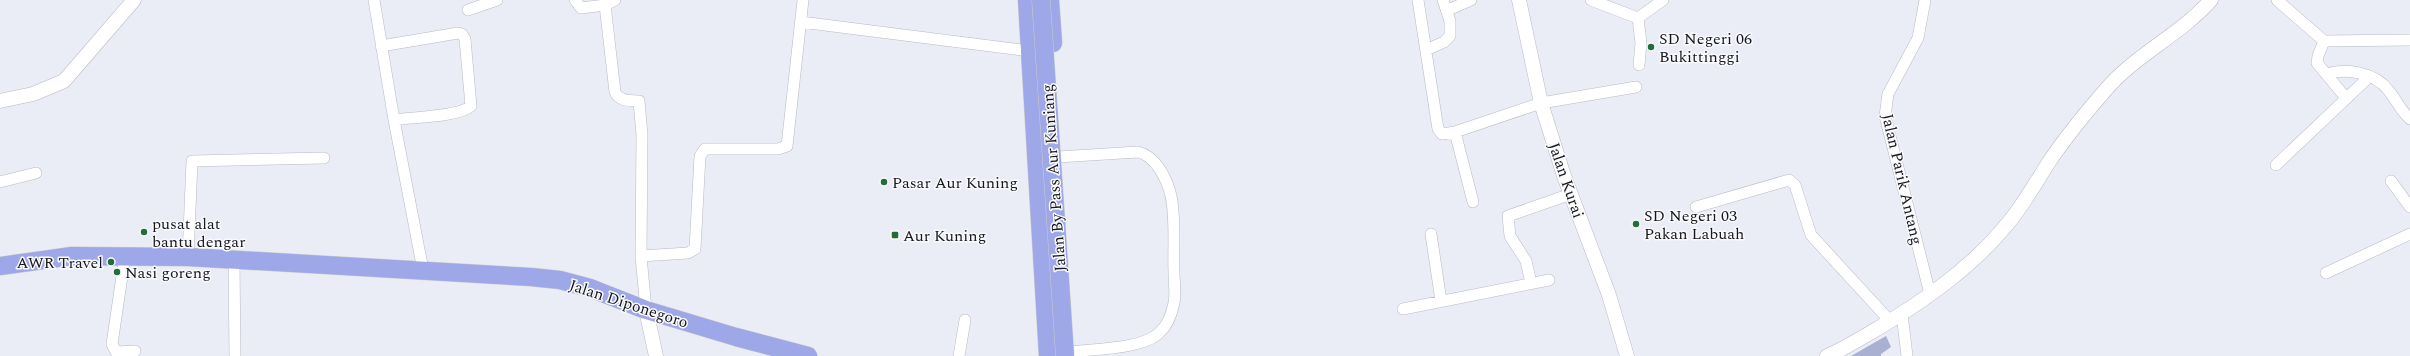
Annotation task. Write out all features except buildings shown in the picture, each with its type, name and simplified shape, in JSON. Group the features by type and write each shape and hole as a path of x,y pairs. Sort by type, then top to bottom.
{"highway":[{"name":"Jalan By Pass Aur Kuniang","path":"1027,0 1044,265 1048,356"},
{"name":"Jalan By Pass Aur Kuniang","path":"1035,0 1066,355"},
{"name":"Jalan By Pass Aur Kuniang","path":"1041,0 1066,355"},
{"name":"Jalan By Pass Aur Kuniang","path":"1050,0 1065,264 1066,355"},
{"name":"Jalan Diponegoro","path":"0,266 72,256 188,257 423,270 560,280 590,288 646,310 736,337 808,356"},
{"path":"1044,265 1065,264"}],"street":[{"path":"0,100 33,94 64,81 134,0"},
{"path":"374,0 394,120 423,270"},
{"path":"468,10 497,0"},
{"path":"575,0 581,8 585,9 610,2 615,92 618,98 622,100 639,101 642,135 641,256 646,310 656,356"},
{"path":"641,256 688,253 695,250 700,156 705,148 778,149 787,146 803,0"},
{"path":"1418,0 1438,129 1442,134 1455,132 1541,103 1636,87"},
{"path":"1426,50 1444,42 1450,36 1451,28 1445,5 1471,0"},
{"name":"Jalan Kurai","path":"1519,0 1541,103 1571,194 1610,295 1627,356"},
{"path":"1591,0 1638,18"},
{"path":"1638,18 1663,0"},
{"name":"Jalan Parik Antang","path":"1925,0 1918,38 1888,94 1885,116 1930,294"},
{"path":"2277,0 2324,41 2410,40"},
{"path":"1827,356 1902,314 1978,256 2010,221 2068,136 2111,85 2146,53 2193,17 2209,1"},
{"path":"1638,18 1641,44 1639,65"},
{"path":"801,22 1030,51"},
{"path":"381,46 458,33 462,34 465,38 471,106 467,109 446,113 394,120"},
{"path":"2324,41 2317,59 2318,64 2346,98"},
{"path":"2326,74 2335,72 2357,72 2369,77 2384,86 2398,106 2410,119"},
{"path":"2276,165 2369,77"},
{"path":"1455,132 1472,202"},
{"path":"1058,157 1138,152 1147,154 1153,159 1167,184 1173,209 1174,302 1169,319 1160,332 1148,340 1135,344 1066,355"},
{"path":"188,257 192,162 324,158"},
{"path":"0,182 36,173"},
{"path":"1696,208 1789,180 1795,185 1811,235 1890,321"},
{"path":"2391,181 2410,207"},
{"path":"1531,283 1526,261 1510,236 1508,216 1571,194"},
{"path":"1432,234 1441,302"},
{"path":"2326,273 2410,234"},
{"path":"125,256 112,344 116,352 135,351"},
{"path":"234,260 235,356"},
{"path":"1403,309 1549,280"},
{"path":"1902,314 1906,356"},
{"path":"959,356 965,320"}],"shaded area":[{"path":"1886,336 1891,347 1881,354 1881,356 1851,356"}],"place":[{"name":"SD Negeri 06 Bukittinggi","path":"1651,47"},
{"name":"Pasar Aur Kuning","path":"884,182"},
{"name":"SD Negeri 03 Pakan Labuah","path":"1636,224"},
{"name":"pusat alat bantu dengar","path":"144,232"},
{"name":"Aur Kuning","path":"895,235"},
{"name":"AWR Travel","path":"111,262"},
{"name":"Nasi goreng","path":"117,272"}]}
